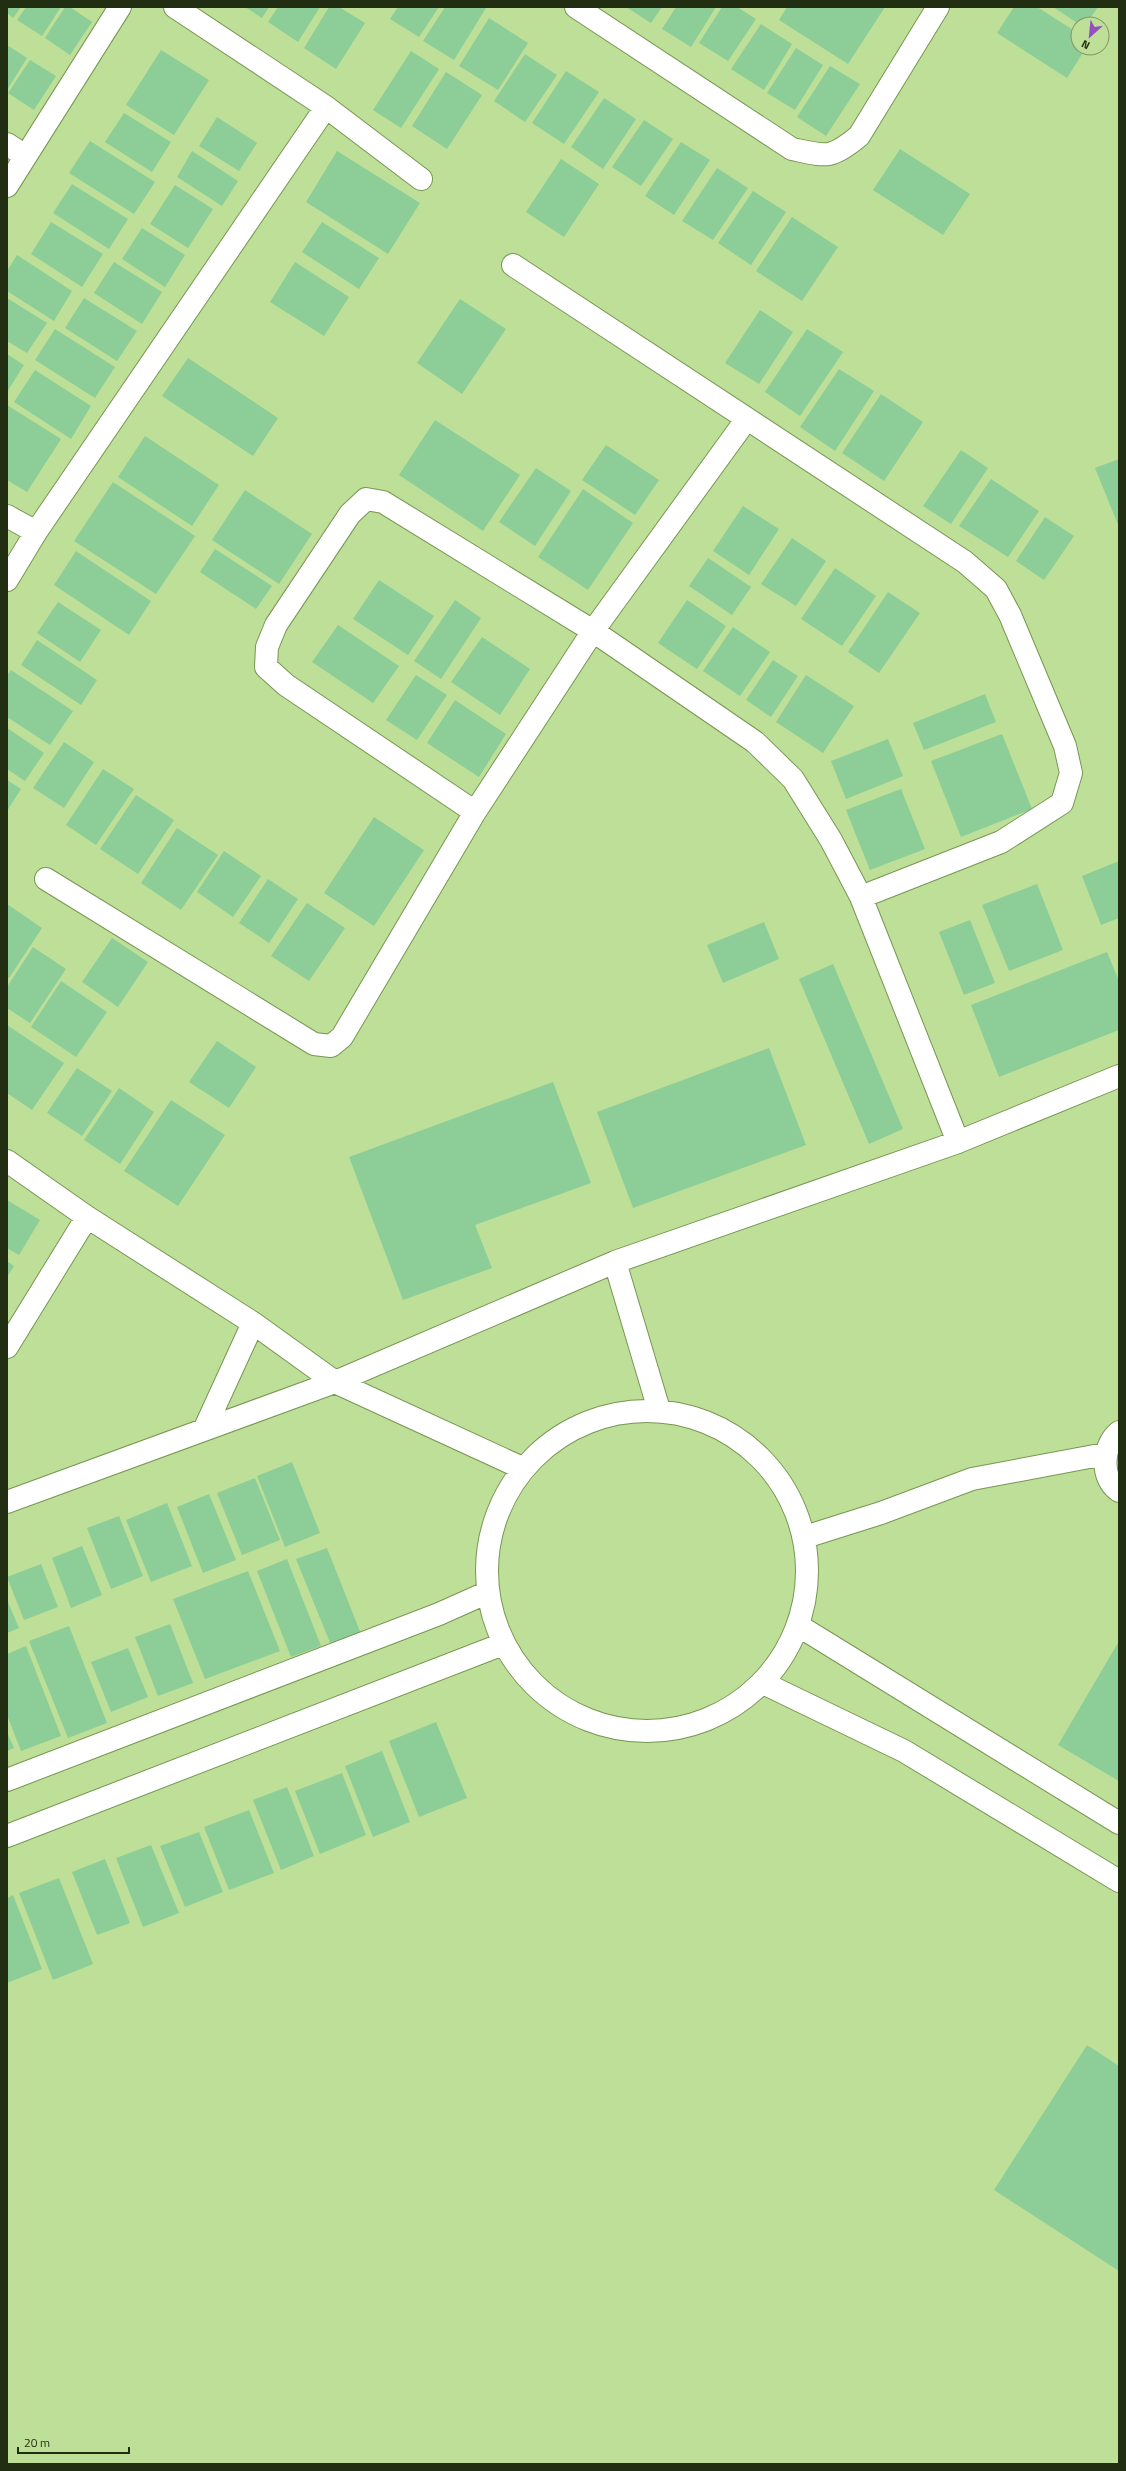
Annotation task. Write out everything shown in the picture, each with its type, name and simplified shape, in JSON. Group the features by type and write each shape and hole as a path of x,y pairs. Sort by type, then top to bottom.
{"street":[{"path":"7,186 120,7"},
{"path":"175,7 326,107 421,179"},
{"path":"576,7 792,149 825,156 841,151 859,136 938,7"},
{"path":"7,580 36,532 326,107"},
{"path":"7,144 25,156"},
{"path":"513,265 746,420 965,562 996,589 1010,615 1066,753 1071,773 1062,803 1001,842 861,897"},
{"path":"46,879 314,1044 331,1046 342,1038 475,812 593,631 746,420"},
{"path":"475,812 286,685 266,667 267,647 276,626 350,514 366,499 383,502 593,631 755,742 792,779 831,840 861,897 958,1142"},
{"path":"7,516 36,532"},
{"path":"7,1502 335,1382 615,1262 958,1142 1119,1076"},
{"path":"7,1161 87,1217 253,1323 335,1382 522,1468"},
{"path":"7,1347 87,1217"},
{"path":"615,1262 659,1410"},
{"path":"204,1430 253,1323"},
{"path":"659,1410 725,1430 776,1475 804,1537 808,1582 799,1626 784,1657 763,1683 713,1718 654,1732 593,1722 541,1692 503,1644 486,1593 486,1548 496,1513 522,1468 583,1422 659,1410"},
{"path":"1119,1432 1112,1438 1106,1454 1107,1473 1119,1491"},
{"path":"804,1537 881,1513 972,1479 1106,1454"},
{"path":"7,1780 424,1620 486,1593"},
{"path":"799,1626 1119,1823"},
{"path":"7,1836 503,1644"},
{"path":"763,1683 904,1752 1119,1881"}],"building":[{"path":"7,7 21,7 13,18 7,13"},
{"path":"26,7 61,7 42,36 17,20"},
{"path":"65,7 70,7 92,22 70,55 45,38"},
{"path":"245,7 269,7 262,18"},
{"path":"278,7 320,7 298,42 268,22"},
{"path":"329,7 339,7 365,23 336,69 304,48"},
{"path":"398,7 439,7 419,37 390,19"},
{"path":"445,7 486,8 454,60 423,41"},
{"path":"626,7 662,7 651,23"},
{"path":"676,7 716,7 691,47 662,29"},
{"path":"722,7 737,7 756,19 728,61 699,43"},
{"path":"787,7 885,7 848,64 779,20"},
{"path":"1014,7 1037,7 1070,28 1070,56 1081,56 1067,78 997,33"},
{"path":"1053,7 1098,7 1092,16 1070,16 1070,18"},
{"path":"489,18 528,43 498,90 459,66"},
{"path":"761,24 792,44 764,90 731,69"},
{"path":"7,45 27,58 7,90"},
{"path":"796,48 823,65 795,110 767,93"},
{"path":"161,50 209,80 174,135 126,105"},
{"path":"411,51 439,69 401,128 373,110"},
{"path":"525,54 557,75 525,122 494,101"},
{"path":"30,60 56,76 34,110 8,93"},
{"path":"830,66 860,84 826,136 797,117"},
{"path":"566,71 599,92 564,144 532,123"},
{"path":"446,72 482,95 447,149 412,126"},
{"path":"604,98 636,119 603,169 571,147"},
{"path":"124,113 171,142 152,172 105,142"},
{"path":"217,117 257,143 239,171 199,146"},
{"path":"644,120 673,139 641,186 612,167"},
{"path":"90,141 155,182 134,214 69,173"},
{"path":"681,142 710,160 674,215 645,196"},
{"path":"900,149 970,194 943,235 873,190"},
{"path":"192,151 238,181 222,206 177,177"},
{"path":"337,151 420,203 388,254 306,202"},
{"path":"561,159 599,184 564,237 526,212"},
{"path":"717,168 748,188 713,240 682,221"},
{"path":"72,184 128,219 109,249 53,213"},
{"path":"175,185 213,209 188,248 150,224"},
{"path":"753,191 786,212 751,265 718,243"},
{"path":"792,217 838,247 802,301 756,271"},
{"path":"51,222 103,254 82,287 31,254"},
{"path":"322,222 379,258 359,289 302,252"},
{"path":"142,228 185,255 165,287 122,259"},
{"path":"17,255 72,291 54,321 7,291 7,271"},
{"path":"114,262 162,292 142,324 94,293"},
{"path":"295,262 349,297 324,336 270,302"},
{"path":"7,298 47,323 27,353 7,341"},
{"path":"84,298 137,331 117,361 65,328"},
{"path":"460,299 506,329 462,394 417,363"},
{"path":"760,310 793,332 759,384 725,363"},
{"path":"55,329 115,367 95,398 35,360"},
{"path":"807,329 843,352 800,416 765,392"},
{"path":"7,354 24,365 7,392"},
{"path":"188,358 278,418 253,456 162,396"},
{"path":"839,369 874,391 835,451 800,427"},
{"path":"35,370 91,406 71,439 14,402"},
{"path":"881,394 923,422 884,481 842,453"},
{"path":"7,405 61,439 27,492 7,480"},
{"path":"435,420 520,475 483,531 399,475"},
{"path":"145,436 219,485 192,526 118,477"},
{"path":"606,445 659,480 635,515 582,480"},
{"path":"961,450 988,468 951,524 923,506"},
{"path":"1119,459 1119,527 1095,468"},
{"path":"536,468 571,491 535,546 499,522"},
{"path":"991,479 1039,511 1008,557 959,526"},
{"path":"113,482 195,536 156,594 74,541"},
{"path":"583,489 633,523 588,590 538,557"},
{"path":"245,490 312,534 279,584 212,540"},
{"path":"743,506 779,529 749,575 713,551"},
{"path":"1045,517 1074,536 1044,580 1016,561"},
{"path":"792,538 826,561 796,606 761,584"},
{"path":"215,549 272,586 256,609 200,572"},
{"path":"76,551 151,601 129,635 54,585"},
{"path":"708,558 751,587 732,615 689,586"},
{"path":"835,568 876,596 842,646 801,619"},
{"path":"379,580 434,616 408,655 353,619"},
{"path":"888,592 920,613 879,673 848,652"},
{"path":"455,600 481,618 441,679 414,661"},
{"path":"687,600 726,626 697,669 658,643"},
{"path":"58,602 101,630 80,662 37,633"},
{"path":"338,625 399,666 373,703 312,662"},
{"path":"733,627 770,652 740,696 703,671"},
{"path":"482,637 530,669 500,715 451,682"},
{"path":"37,640 97,680 81,705 21,665"},
{"path":"773,660 798,676 771,717 746,700"},
{"path":"11,670 73,711 50,745 7,717 7,676"},
{"path":"416,675 447,695 417,740 386,720"},
{"path":"806,675 854,706 823,753 776,722"},
{"path":"985,694 996,722 924,750 913,723"},
{"path":"455,700 506,734 479,777 427,743"},
{"path":"7,728 44,753 25,781 7,769"},
{"path":"1002,734 1032,809 961,837 931,761"},
{"path":"888,739 903,776 846,799 831,761"},
{"path":"64,742 94,762 64,808 33,788"},
{"path":"103,769 134,789 96,845 66,825"},
{"path":"7,780 21,789 7,811"},
{"path":"901,789 925,849 870,870 846,810"},
{"path":"136,795 174,820 138,874 100,849"},
{"path":"374,817 424,850 374,926 324,893"},
{"path":"177,828 218,855 181,910 141,883"},
{"path":"224,851 261,876 233,917 197,892"},
{"path":"1119,861 1119,918 1101,925 1082,876"},
{"path":"268,879 298,899 269,943 239,923"},
{"path":"1037,884 1063,950 1009,971 982,905"},
{"path":"307,903 345,928 309,981 271,956"},
{"path":"7,904 42,928 9,978 7,977"},
{"path":"970,920 995,983 964,995 939,932"},
{"path":"764,922 779,959 723,983 707,945"},
{"path":"112,938 148,962 118,1007 82,982"},
{"path":"33,947 66,969 30,1023 7,1008 7,987"},
{"path":"1107,952 1119,981 1119,1030 999,1077 971,1005"},
{"path":"833,964 903,1129 869,1144 799,979"},
{"path":"61,981 107,1012 76,1057 31,1027"},
{"path":"7,1025 64,1063 32,1110 7,1093"},
{"path":"217,1041 256,1067 229,1108 189,1082"},
{"path":"769,1048 806,1145 633,1208 597,1112"},
{"path":"77,1068 112,1091 82,1136 47,1113"},
{"path":"553,1082 591,1183 475,1225 492,1268 403,1300 349,1157"},
{"path":"119,1088 154,1112 120,1164 84,1140"},
{"path":"171,1100 225,1135 178,1206 124,1171"},
{"path":"7,1200 40,1220 19,1255 7,1248"},
{"path":"7,1261 14,1266 7,1277"},
{"path":"292,1462 320,1533 285,1547 257,1476"},
{"path":"255,1478 280,1540 242,1555 217,1493"},
{"path":"209,1494 236,1560 203,1573 177,1507"},
{"path":"167,1503 192,1566 151,1582 126,1520"},
{"path":"119,1516 143,1576 111,1589 87,1528"},
{"path":"82,1546 102,1595 71,1608 52,1558"},
{"path":"327,1548 361,1634 331,1645 296,1559"},
{"path":"287,1559 321,1646 291,1657 257,1571"},
{"path":"41,1564 58,1607 24,1620 7,1577"},
{"path":"248,1571 280,1651 205,1679 173,1599"},
{"path":"7,1600 19,1628 7,1633"},
{"path":"170,1624 193,1683 158,1696 135,1637"},
{"path":"69,1626 107,1723 68,1738 29,1641"},
{"path":"1119,1641 1119,1781 1058,1745"},
{"path":"26,1646 61,1736 21,1751 7,1715 7,1654"},
{"path":"128,1648 148,1697 111,1712 91,1662"},
{"path":"436,1722 467,1798 419,1817 389,1741"},
{"path":"7,1732 14,1748 7,1751"},
{"path":"382,1751 410,1822 373,1837 345,1766"},
{"path":"342,1773 366,1835 320,1854 295,1791"},
{"path":"287,1787 314,1856 281,1870 253,1800"},
{"path":"249,1810 274,1873 229,1890 204,1827"},
{"path":"199,1832 223,1892 185,1907 160,1846"},
{"path":"151,1845 179,1913 143,1927 116,1858"},
{"path":"105,1859 130,1923 97,1935 72,1872"},
{"path":"59,1878 93,1964 53,1980 19,1893"},
{"path":"13,1895 42,1969 7,1983 7,1898"},
{"path":"1087,2045 1119,2066 1119,2271 994,2190"}]}
